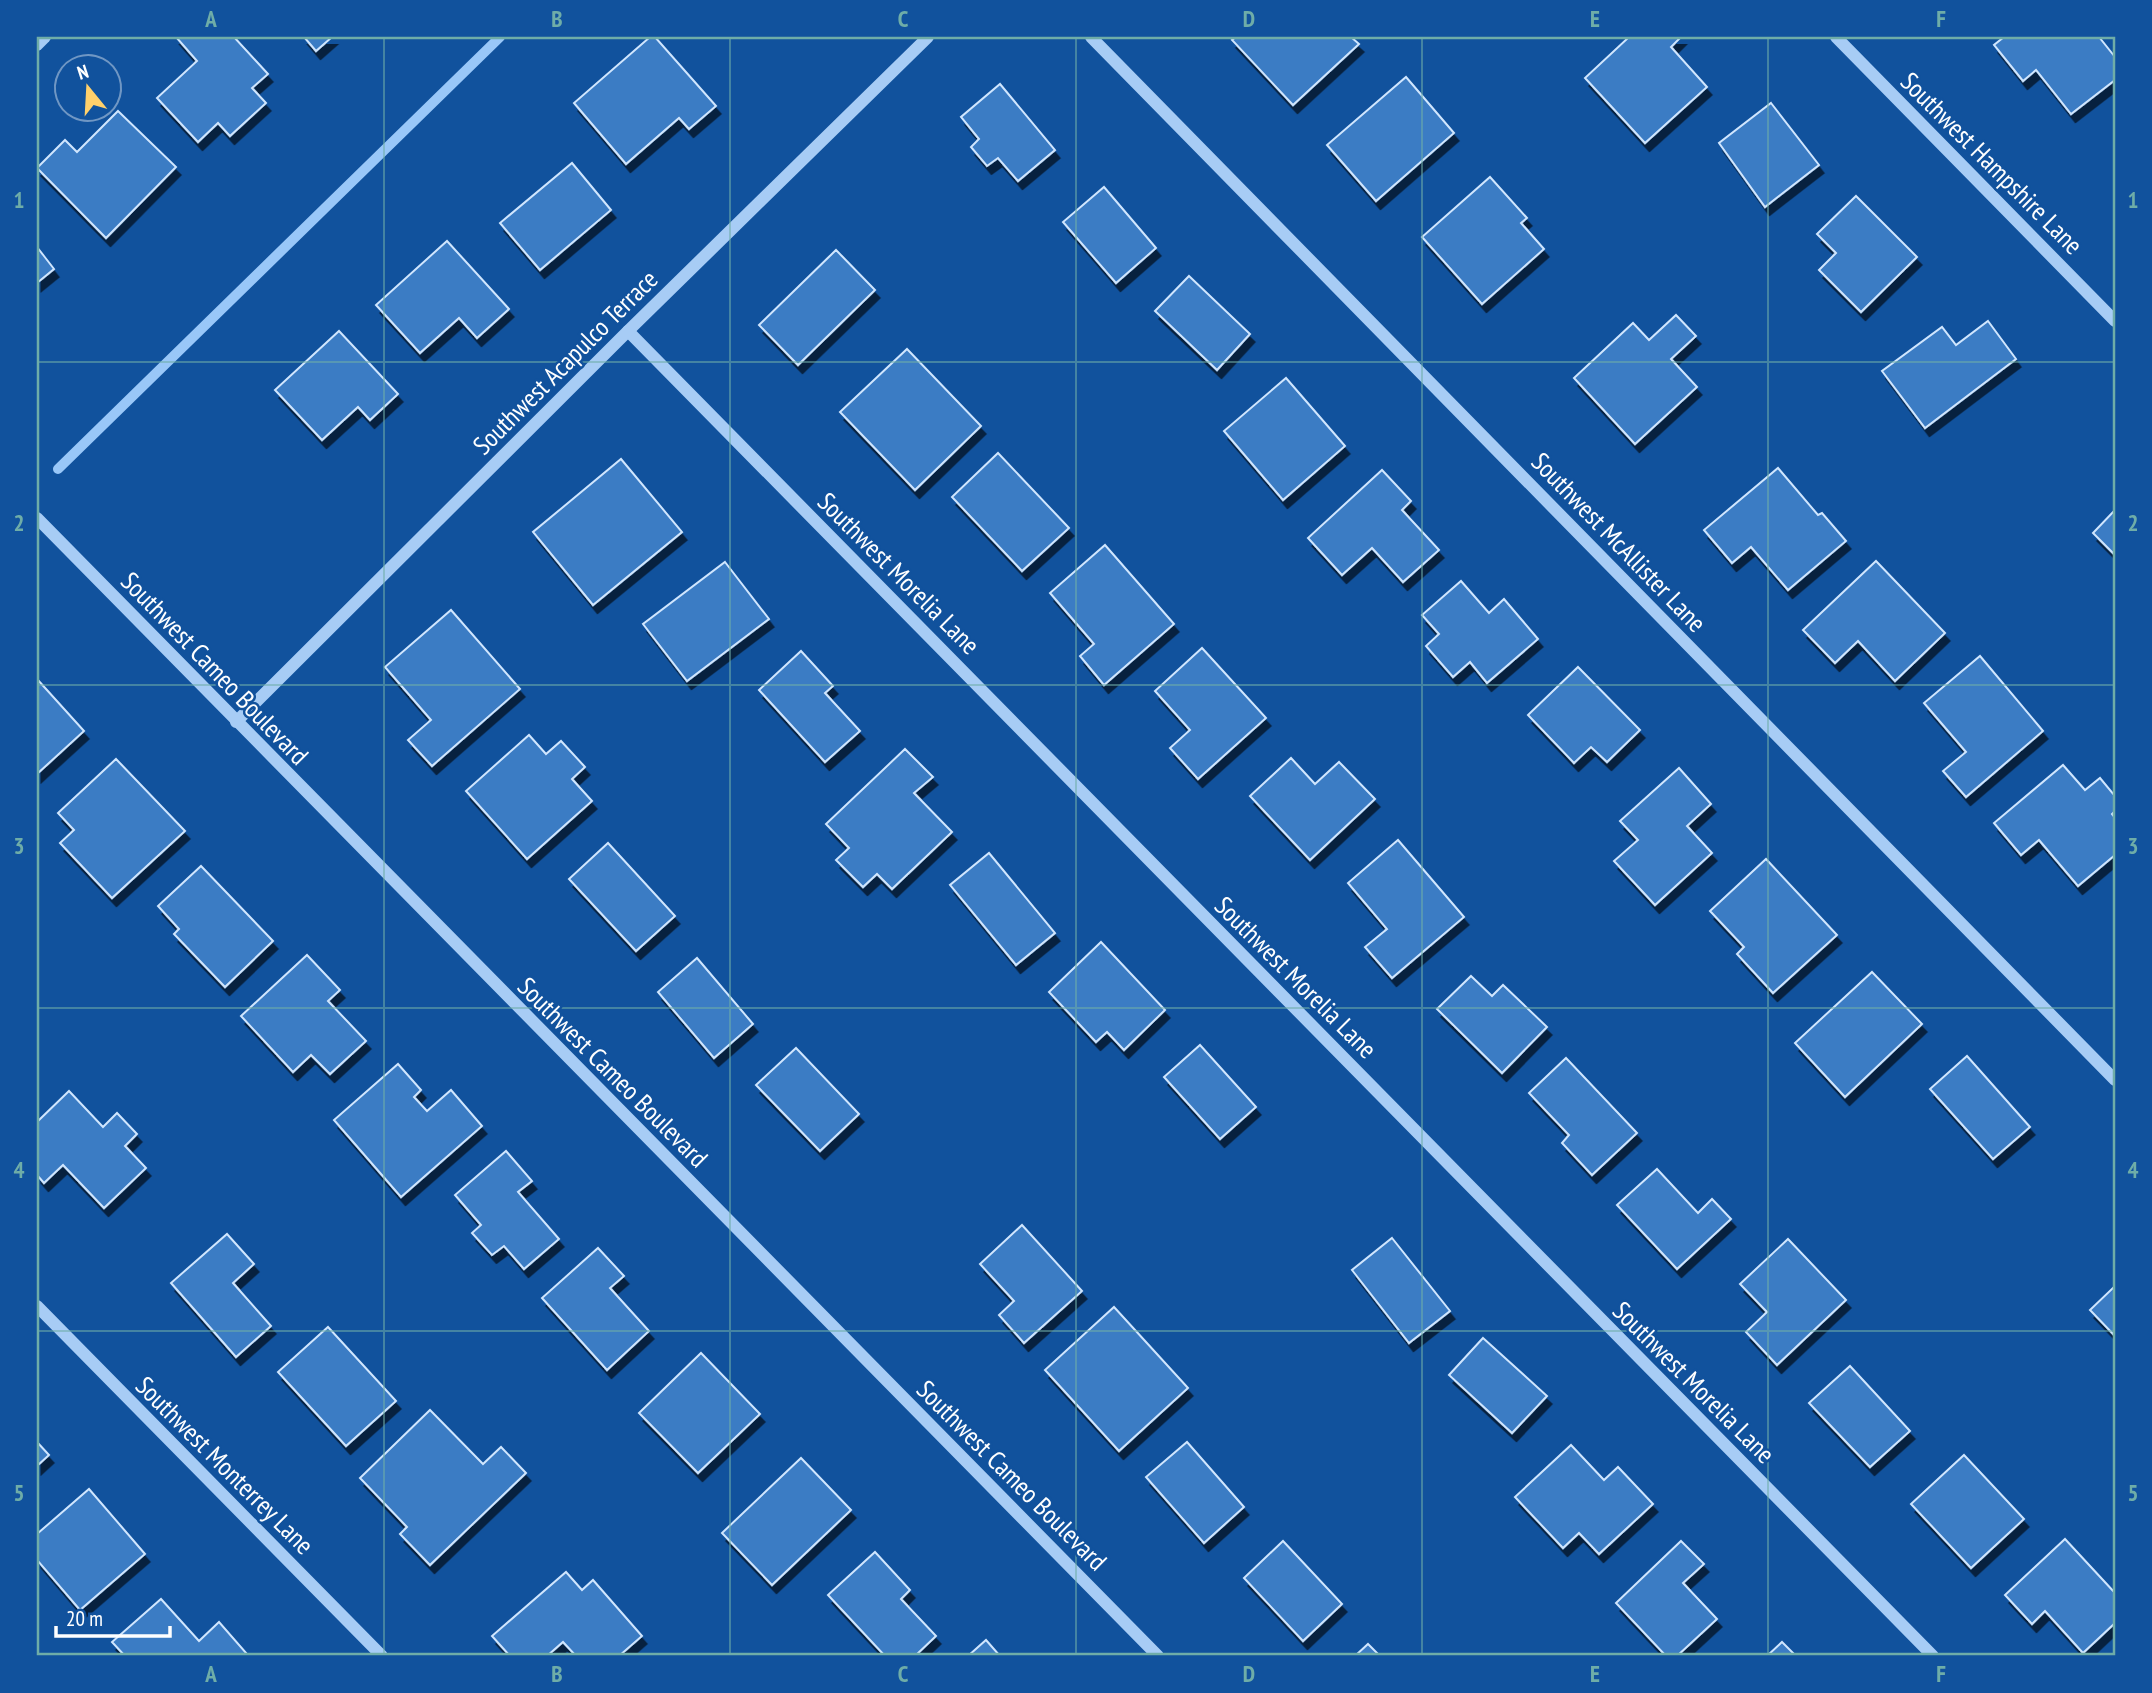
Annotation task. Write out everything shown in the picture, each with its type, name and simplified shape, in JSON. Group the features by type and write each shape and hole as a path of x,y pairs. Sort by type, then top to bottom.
{"street":[{"path":"37,45 45,37"},
{"name":"Southwest Acapulco Terrace","path":"236,722 628,331 928,37"},
{"name":"Southwest McAllister Lane","path":"1090,37 2115,1080"},
{"name":"Southwest Hampshire Lane","path":"1836,37 2115,321"},
{"name":"Southwest Morelia Lane","path":"628,331 1933,1656"},
{"name":"Southwest Cameo Boulevard","path":"37,518 1158,1656"},
{"name":"Southwest Monterrey Lane","path":"37,1306 382,1656"}],"building":[{"path":"176,37 234,37 268,74 252,88 266,103 230,136 218,123 198,142 157,98 197,61"},
{"path":"304,37 332,37 316,51"},
{"path":"650,37 655,37 716,106 689,129 679,118 626,164 574,103"},
{"path":"1236,37 1351,37 1359,44 1293,105 1232,40"},
{"path":"1629,37 1681,37 1671,47 1707,87 1645,143 1585,78"},
{"path":"2004,37 2099,37 2115,57 2115,80 2071,114 2036,70 2023,81 1994,45"},
{"path":"1406,77 1454,133 1376,201 1327,145"},
{"path":"1000,84 1055,150 1018,181 998,158 987,166 971,147 979,139 961,117"},
{"path":"1771,103 1819,165 1765,207 1719,143"},
{"path":"122,115 176,167 106,238 37,168 65,140 77,152 107,122 122,122"},
{"path":"572,163 611,210 540,270 500,223"},
{"path":"1490,177 1527,218 1521,223 1544,249 1482,304 1422,237"},
{"path":"1104,187 1156,248 1116,283 1063,222"},
{"path":"1856,196 1917,257 1861,312 1819,270 1836,253 1817,234"},
{"path":"447,241 509,309 477,338 459,318 420,353 376,305"},
{"path":"37,247 54,269 37,283"},
{"path":"836,250 875,290 798,365 759,325"},
{"path":"1189,276 1250,334 1217,370 1155,311"},
{"path":"1676,315 1696,336 1671,359 1697,387 1635,444 1574,378 1633,323 1649,340"},
{"path":"1988,321 2016,359 1925,428 1882,371 1942,327 1956,345"},
{"path":"339,331 398,394 370,420 358,407 322,440 275,390"},
{"path":"907,349 981,426 915,490 840,412"},
{"path":"1286,378 1345,446 1283,500 1224,431"},
{"path":"998,453 1069,528 1022,571 952,497"},
{"path":"621,459 682,532 593,605 533,532"},
{"path":"1778,468 1818,515 1822,513 1846,541 1788,590 1751,547 1732,563 1704,530"},
{"path":"1382,470 1411,501 1402,510 1439,550 1403,582 1372,548 1342,575 1308,538"},
{"path":"2115,510 2115,555 2093,533"},
{"path":"1105,545 1174,624 1104,685 1080,656 1094,644 1050,593"},
{"path":"1876,561 1945,633 1895,681 1858,641 1835,663 1803,630"},
{"path":"725,562 769,619 687,681 643,624"},
{"path":"1461,581 1489,613 1504,599 1538,639 1487,683 1470,662 1453,677 1426,646 1439,634 1422,615"},
{"path":"451,610 520,689 432,766 408,740 431,720 385,667"},
{"path":"1202,648 1266,718 1198,779 1170,748 1190,730 1155,691"},
{"path":"801,651 833,686 825,693 860,731 825,762 759,690"},
{"path":"1980,656 2043,731 1966,797 1943,771 1966,752 1924,703"},
{"path":"1578,667 1640,730 1607,762 1591,747 1574,763 1528,715"},
{"path":"37,679 84,731 37,774"},
{"path":"529,735 546,754 561,741 585,767 572,779 592,801 527,859 466,791"},
{"path":"905,749 933,777 914,793 952,832 892,889 877,874 863,887 836,860 849,848 826,824"},
{"path":"1291,758 1315,784 1339,762 1375,799 1310,860 1250,796"},
{"path":"116,759 185,831 112,898 60,843 74,830 58,813"},
{"path":"2063,765 2085,790 2100,778 2115,796 2115,811 2112,814 2115,818 2115,855 2078,886 2039,840 2021,855 1994,823"},
{"path":"1679,768 1711,804 1687,826 1712,853 1655,905 1614,861 1638,840 1620,821"},
{"path":"1398,840 1464,917 1392,978 1365,947 1387,929 1348,883"},
{"path":"608,843 675,916 636,951 569,879"},
{"path":"989,853 1055,933 1016,965 950,885"},
{"path":"1766,859 1837,935 1773,993 1737,954 1744,947 1710,911"},
{"path":"201,866 273,941 225,987 174,934 179,929 158,906"},
{"path":"1101,942 1165,1010 1124,1050 1107,1032 1096,1042 1049,992"},
{"path":"307,955 340,990 328,1001 366,1041 330,1074 311,1055 293,1072 241,1016"},
{"path":"697,958 753,1024 714,1058 658,992"},
{"path":"1872,972 1922,1024 1845,1097 1795,1043"},
{"path":"1471,976 1492,996 1503,985 1547,1027 1502,1073 1437,1009"},
{"path":"1200,1045 1256,1107 1220,1139 1164,1077"},
{"path":"796,1048 859,1114 820,1151 756,1085"},
{"path":"1967,1056 2030,1127 1993,1159 1930,1089"},
{"path":"1566,1058 1637,1133 1592,1175 1562,1143 1569,1135 1529,1093"},
{"path":"398,1064 421,1090 414,1097 427,1111 451,1090 482,1126 401,1197 334,1120"},
{"path":"69,1091 103,1127 117,1113 137,1134 125,1146 146,1168 104,1208 63,1165 44,1183 37,1175 37,1122"},
{"path":"506,1151 532,1181 518,1192 559,1239 524,1269 504,1246 492,1255 472,1233 481,1225 455,1195"},
{"path":"1657,1169 1698,1213 1712,1199 1731,1219 1677,1269 1617,1205"},
{"path":"1022,1225 1082,1291 1024,1343 999,1315 1014,1301 980,1264"},
{"path":"227,1234 254,1264 233,1283 271,1326 236,1357 171,1283"},
{"path":"1392,1238 1450,1311 1409,1343 1352,1270"},
{"path":"1788,1239 1846,1300 1777,1365 1746,1332 1767,1312 1740,1284"},
{"path":"598,1248 624,1276 610,1288 649,1331 607,1370 542,1298"},
{"path":"2115,1286 2115,1336 2090,1310"},
{"path":"1114,1307 1188,1388 1119,1451 1045,1370"},
{"path":"328,1327 396,1401 346,1446 278,1372"},
{"path":"1483,1338 1547,1396 1512,1433 1449,1375"},
{"path":"701,1353 760,1414 698,1473 639,1413"},
{"path":"1850,1366 1910,1431 1870,1467 1809,1403"},
{"path":"430,1410 483,1464 501,1447 526,1473 430,1565 400,1534 407,1527 360,1478"},
{"path":"37,1442 49,1455 37,1466"},
{"path":"1187,1442 1244,1507 1204,1543 1146,1477"},
{"path":"1571,1445 1604,1480 1618,1467 1653,1504 1599,1554 1579,1533 1563,1548 1515,1497"},
{"path":"1964,1455 2024,1519 1971,1568 1911,1504"},
{"path":"801,1458 851,1510 772,1585 722,1533"},
{"path":"89,1489 145,1554 80,1610 37,1560 37,1534"},
{"path":"2065,1539 2115,1593 2115,1623 2083,1653 2045,1611 2032,1624 2005,1595"},
{"path":"1283,1541 1342,1604 1303,1641 1244,1578"},
{"path":"1681,1541 1704,1564 1683,1583 1717,1619 1677,1656 1666,1656 1616,1603"},
{"path":"875,1552 910,1590 901,1599 936,1636 915,1656 885,1656 828,1595"},
{"path":"566,1572 582,1590 593,1580 642,1636 619,1656 576,1656 563,1642 547,1656 510,1656 492,1636"},
{"path":"161,1599 199,1641 219,1622 247,1654 125,1656 112,1642"},
{"path":"986,1640 1000,1656 968,1656"},
{"path":"1782,1642 1796,1656 1767,1656"},
{"path":"1368,1644 1380,1656 1355,1656"}],"waterway":[{"path":"58,469 500,37"}]}
